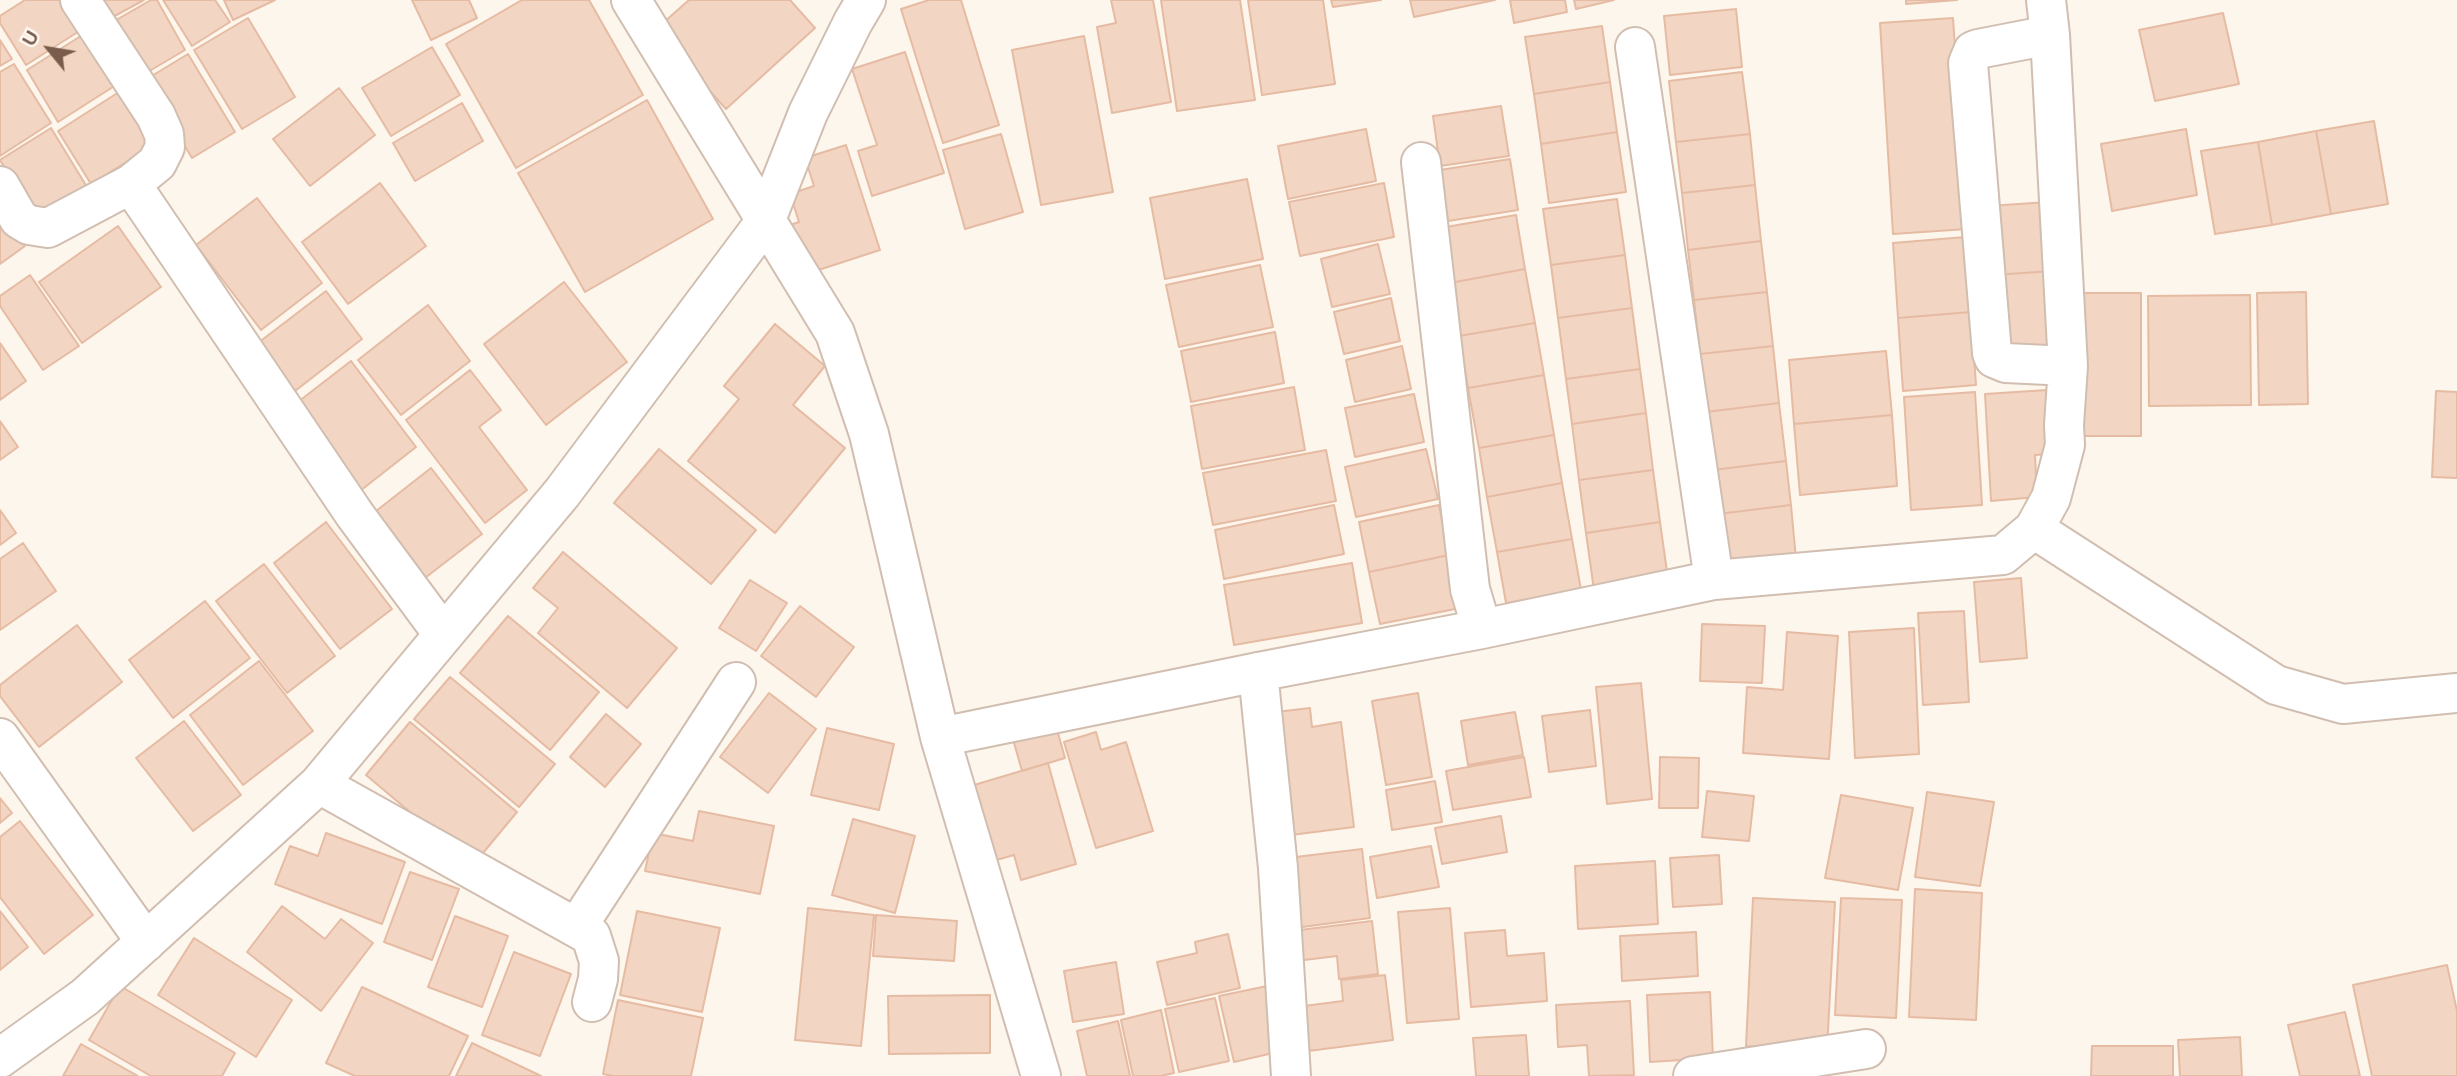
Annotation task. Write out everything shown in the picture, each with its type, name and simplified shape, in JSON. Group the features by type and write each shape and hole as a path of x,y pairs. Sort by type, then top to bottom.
{"street":[{"path":"0,186 19,219 29,225 47,228 131,184 157,163 165,147 164,134 156,116 80,0"},
{"path":"631,0 835,333 869,434 940,737 1041,1076"},
{"path":"0,1058 85,997 319,784 562,493 765,222 808,113 866,0"},
{"path":"940,737 1714,580 2003,555 2034,529 2051,498 2065,445 2068,366 2048,18 1973,51 1968,63 1992,353 1994,358 2006,363 2068,366"},
{"path":"1635,47 1714,580"},
{"path":"1421,162 1470,589 1482,629"},
{"path":"131,184 355,514 443,634"},
{"path":"2034,529 2276,685 2343,704 2457,693"},
{"path":"1258,672 1278,868 1291,1076"},
{"path":"577,927 736,682"},
{"path":"0,737 146,942"},
{"path":"319,784 591,936 599,961 592,1002"},
{"path":"1693,1076 1866,1049"}],"building":[{"path":"25,0 63,0 81,30 26,65 0,23 0,16"},
{"path":"99,0 144,0 109,19"},
{"path":"151,0 157,0 185,50 141,76 111,23"},
{"path":"163,0 215,0 230,22 192,46"},
{"path":"224,0 275,0 233,20"},
{"path":"412,0 469,0 477,18 431,40"},
{"path":"522,0 589,0 643,95 516,168 446,44"},
{"path":"689,0 790,0 815,28 726,109 655,30"},
{"path":"929,0 961,0 999,125 943,143 901,9"},
{"path":"1111,0 1153,0 1171,102 1112,113 1097,27 1116,23"},
{"path":"1161,0 1240,0 1255,100 1177,111"},
{"path":"1248,0 1323,0 1335,84 1262,95"},
{"path":"1331,0 1381,0 1333,7"},
{"path":"1410,0 1495,0 1414,17"},
{"path":"1510,0 1565,0 1567,12 1514,23"},
{"path":"1574,0 1614,0 1576,9"},
{"path":"1906,0 1957,0 1906,4"},
{"path":"1736,9 1742,67 1670,75 1664,16"},
{"path":"2223,13 2239,84 2155,101 2139,30"},
{"path":"248,18 295,97 242,129 194,50"},
{"path":"1953,18 1967,229 1893,234 1880,23"},
{"path":"1602,26 1610,82 1534,94 1525,37"},
{"path":"84,34 116,85 58,122 27,70"},
{"path":"1084,36 1113,192 1041,205 1012,50"},
{"path":"0,40 12,59 0,66"},
{"path":"432,47 460,95 391,136 362,88"},
{"path":"905,52 944,173 872,196 858,151 877,145 852,69"},
{"path":"188,54 235,132 192,158 145,80"},
{"path":"14,64 51,123 0,156 0,72"},
{"path":"1742,72 1750,134 1676,142 1669,81"},
{"path":"1610,82 1617,132 1541,144 1534,94"},
{"path":"339,88 375,135 310,186 273,139"},
{"path":"119,92 152,146 91,184 58,131"},
{"path":"647,100 713,219 585,292 518,173"},
{"path":"462,103 483,141 415,181 393,143"},
{"path":"1501,106 1509,156 1440,166 1433,116"},
{"path":"2374,121 2388,204 2331,214 2316,131"},
{"path":"51,128 87,187 36,219 0,160"},
{"path":"1366,129 1376,181 1288,199 1278,146"},
{"path":"2186,129 2197,195 2112,211 2101,144"},
{"path":"2316,131 2331,214 2272,225 2258,142"},
{"path":"1617,132 1626,192 1549,203 1541,144"},
{"path":"1001,134 1023,212 965,229 943,150"},
{"path":"1750,134 1755,185 1682,193 1676,142"},
{"path":"2258,142 2272,225 2215,234 2201,151"},
{"path":"846,145 880,250 803,275 787,226 799,222 790,194 814,186 805,158"},
{"path":"1510,159 1518,210 1448,221 1440,170"},
{"path":"1247,179 1263,259 1165,279 1150,198"},
{"path":"380,183 426,246 348,304 302,242"},
{"path":"1384,183 1394,237 1300,256 1289,202"},
{"path":"1755,185 1761,241 1688,250 1682,193"},
{"path":"257,198 322,283 261,330 196,245"},
{"path":"1617,199 1625,255 1551,265 1543,209"},
{"path":"2048,202 2053,271 1994,275 1989,206"},
{"path":"1516,215 1525,269 1450,283 1440,228"},
{"path":"4,216 25,246 0,264 0,219"},
{"path":"118,226 161,287 82,343 39,282"},
{"path":"1965,237 1971,312 1898,318 1893,243"},
{"path":"1761,241 1767,292 1694,300 1688,250"},
{"path":"1378,244 1390,294 1332,307 1321,259"},
{"path":"1625,255 1632,308 1558,318 1551,265"},
{"path":"1260,265 1273,327 1179,347 1166,285"},
{"path":"1525,269 1535,323 1459,336 1450,283"},
{"path":"2053,271 2058,350 2000,354 1994,275"},
{"path":"30,275 79,346 43,370 0,306 0,296"},
{"path":"564,282 627,362 546,425 484,344"},
{"path":"326,291 362,339 295,391 258,343"},
{"path":"1767,292 1773,346 1700,354 1694,300"},
{"path":"2306,292 2308,404 2259,405 2257,293"},
{"path":"2078,293 2141,293 2141,436 2079,436"},
{"path":"2250,295 2251,405 2149,406 2148,296"},
{"path":"1391,298 1400,341 1344,354 1334,312"},
{"path":"428,305 470,361 401,415 358,360"},
{"path":"1632,308 1640,369 1566,379 1558,318"},
{"path":"1971,312 1976,385 1903,391 1898,318"},
{"path":"1535,323 1544,375 1468,388 1459,336"},
{"path":"775,324 825,366 793,405 845,448 775,533 688,461 739,399 724,386"},
{"path":"1275,332 1284,383 1191,402 1181,351"},
{"path":"0,343 26,381 0,400"},
{"path":"1402,346 1411,389 1355,402 1346,360"},
{"path":"1773,346 1779,403 1706,412 1700,354"},
{"path":"1886,351 1892,415 1794,424 1789,360"},
{"path":"351,361 416,447 360,491 294,405"},
{"path":"1640,369 1646,413 1572,424 1566,379"},
{"path":"470,370 501,410 479,427 527,490 485,523 406,420"},
{"path":"1544,375 1554,435 1479,448 1468,388"},
{"path":"1294,387 1305,450 1202,469 1191,406"},
{"path":"2047,390 2051,454 2035,455 2037,497 1991,501 1985,394"},
{"path":"2436,391 2457,392 2457,478 2432,477"},
{"path":"1975,392 1982,505 1911,510 1904,397"},
{"path":"1414,394 1424,442 1355,457 1345,408"},
{"path":"1779,403 1786,461 1713,470 1706,412"},
{"path":"1646,413 1653,470 1579,480 1572,424"},
{"path":"1892,415 1897,486 1800,495 1794,424"},
{"path":"0,421 18,447 0,460"},
{"path":"1554,435 1562,483 1487,497 1479,448"},
{"path":"659,449 756,530 711,584 614,503"},
{"path":"1426,449 1438,499 1356,517 1345,467"},
{"path":"1326,450 1336,501 1213,525 1203,473"},
{"path":"1786,461 1791,505 1718,514 1713,470"},
{"path":"431,468 482,534 421,581 371,515"},
{"path":"1653,470 1660,522 1586,533 1579,480"},
{"path":"1562,483 1572,539 1497,552 1487,497"},
{"path":"1334,505 1344,554 1224,579 1215,530"},
{"path":"1439,505 1449,555 1369,572 1359,522"},
{"path":"1791,505 1796,559 1723,568 1718,514"},
{"path":"0,510 16,533 0,545"},
{"path":"326,522 392,609 340,649 274,563"},
{"path":"1660,522 1668,579 1594,590 1586,533"},
{"path":"1572,539 1581,590 1506,603 1497,552"},
{"path":"23,543 56,591 0,630 0,559"},
{"path":"563,552 677,648 627,708 538,633 558,608 533,588"},
{"path":"1449,555 1460,608 1380,624 1369,572"},
{"path":"1352,563 1362,623 1234,645 1224,585"},
{"path":"264,564 335,656 287,693 216,601"},
{"path":"2021,578 2027,658 1980,662 1974,582"},
{"path":"750,580 787,603 756,651 719,628"},
{"path":"205,601 250,658 173,718 129,660"},
{"path":"800,606 854,647 816,697 761,656"},
{"path":"1964,611 1969,702 1923,705 1918,613"},
{"path":"508,616 599,692 550,750 460,673"},
{"path":"1702,624 1765,626 1762,683 1700,681"},
{"path":"77,625 122,682 39,747 0,696 0,685"},
{"path":"1914,628 1919,754 1855,758 1849,632"},
{"path":"1787,632 1838,636 1829,759 1743,753 1747,687 1783,690"},
{"path":"259,661 313,731 243,785 190,715"},
{"path":"450,677 555,764 519,807 414,719"},
{"path":"1641,683 1652,799 1607,804 1596,687"},
{"path":"769,693 816,729 768,793 720,757"},
{"path":"1418,693 1432,777 1386,785 1372,701"},
{"path":"1310,708 1312,727 1341,722 1354,827 1291,835 1276,712"},
{"path":"1590,710 1596,766 1549,772 1542,716"},
{"path":"1515,712 1523,755 1468,765 1461,721"},
{"path":"606,714 641,744 605,787 570,757"},
{"path":"1054,719 1065,758 1022,771 1011,732"},
{"path":"184,721 241,795 193,831 136,758"},
{"path":"410,722 517,812 473,865 366,775"},
{"path":"827,728 894,744 879,810 811,795"},
{"path":"1096,732 1101,750 1126,742 1153,831 1096,848 1064,742"},
{"path":"1524,757 1531,797 1453,810 1446,771"},
{"path":"1660,757 1699,758 1698,808 1659,808"},
{"path":"1048,763 1076,864 1021,880 1014,855 986,863 964,788"},
{"path":"1435,781 1442,822 1392,830 1386,790"},
{"path":"1707,791 1754,796 1749,841 1702,837"},
{"path":"1927,792 1994,802 1980,886 1915,877"},
{"path":"1841,795 1913,808 1898,890 1825,878"},
{"path":"0,798 12,813 0,823"},
{"path":"699,811 774,826 760,894 645,871 653,833 693,841"},
{"path":"1501,816 1507,852 1442,864 1435,828"},
{"path":"853,819 915,836 895,913 832,895"},
{"path":"20,821 93,915 44,954 0,897 0,837"},
{"path":"326,833 405,862 382,924 275,884 290,846 318,856"},
{"path":"1431,846 1439,887 1377,898 1370,857"},
{"path":"1362,849 1370,918 1287,929 1279,859"},
{"path":"1719,855 1722,904 1673,907 1670,858"},
{"path":"1655,861 1658,924 1578,929 1575,866"},
{"path":"410,872 459,889 432,960 384,942"},
{"path":"1915,889 1982,893 1976,1020 1909,1017"},
{"path":"1753,898 1835,902 1827,1049 1746,1046"},
{"path":"1841,898 1902,900 1896,1018 1835,1015"},
{"path":"282,906 325,939 341,919 373,943 321,1011 247,952"},
{"path":"808,908 874,915 861,1046 795,1040"},
{"path":"1450,908 1459,1019 1407,1023 1398,912"},
{"path":"0,911 28,947 0,970"},
{"path":"637,911 720,928 702,1012 620,995"},
{"path":"876,915 957,921 954,961 873,956"},
{"path":"455,916 508,936 482,1007 428,987"},
{"path":"1372,921 1378,974 1339,979 1337,956 1296,961 1292,931"},
{"path":"1505,930 1507,956 1544,953 1547,1001 1471,1007 1465,933"},
{"path":"1696,932 1698,976 1622,981 1620,936"},
{"path":"1228,934 1240,988 1167,1005 1157,962 1197,953 1195,942"},
{"path":"194,938 292,1000 256,1057 158,995"},
{"path":"514,952 571,974 540,1056 482,1035"},
{"path":"1116,962 1124,1014 1073,1022 1064,971"},
{"path":"2447,965 2457,1011 2457,1076 2372,1076 2353,985"},
{"path":"1385,975 1393,1040 1301,1052 1296,1007 1343,1001 1341,980"},
{"path":"1272,985 1286,1050 1234,1062 1219,996"},
{"path":"120,986 235,1053 222,1076 151,1076 89,1040"},
{"path":"362,987 468,1036 449,1076 355,1076 326,1063"},
{"path":"1710,992 1713,1058 1650,1062 1647,995"},
{"path":"990,995 990,1053 889,1054 888,996"},
{"path":"1215,998 1229,1061 1179,1072 1165,1009"},
{"path":"618,1000 703,1018 691,1076 603,1074"},
{"path":"1630,1001 1634,1075 1589,1076 1587,1045 1558,1047 1556,1005"},
{"path":"1161,1010 1174,1073 1133,1076 1121,1020"},
{"path":"2345,1012 2360,1076 2300,1076 2288,1025"},
{"path":"1118,1021 1130,1076 1087,1076 1077,1031"},
{"path":"1526,1035 1529,1076 1476,1076 1473,1038"},
{"path":"2240,1037 2242,1076 2180,1076 2178,1040"},
{"path":"472,1043 541,1076 456,1076"},
{"path":"81,1044 138,1076 63,1076"},
{"path":"2092,1046 2173,1046 2173,1076 2091,1076"}]}
